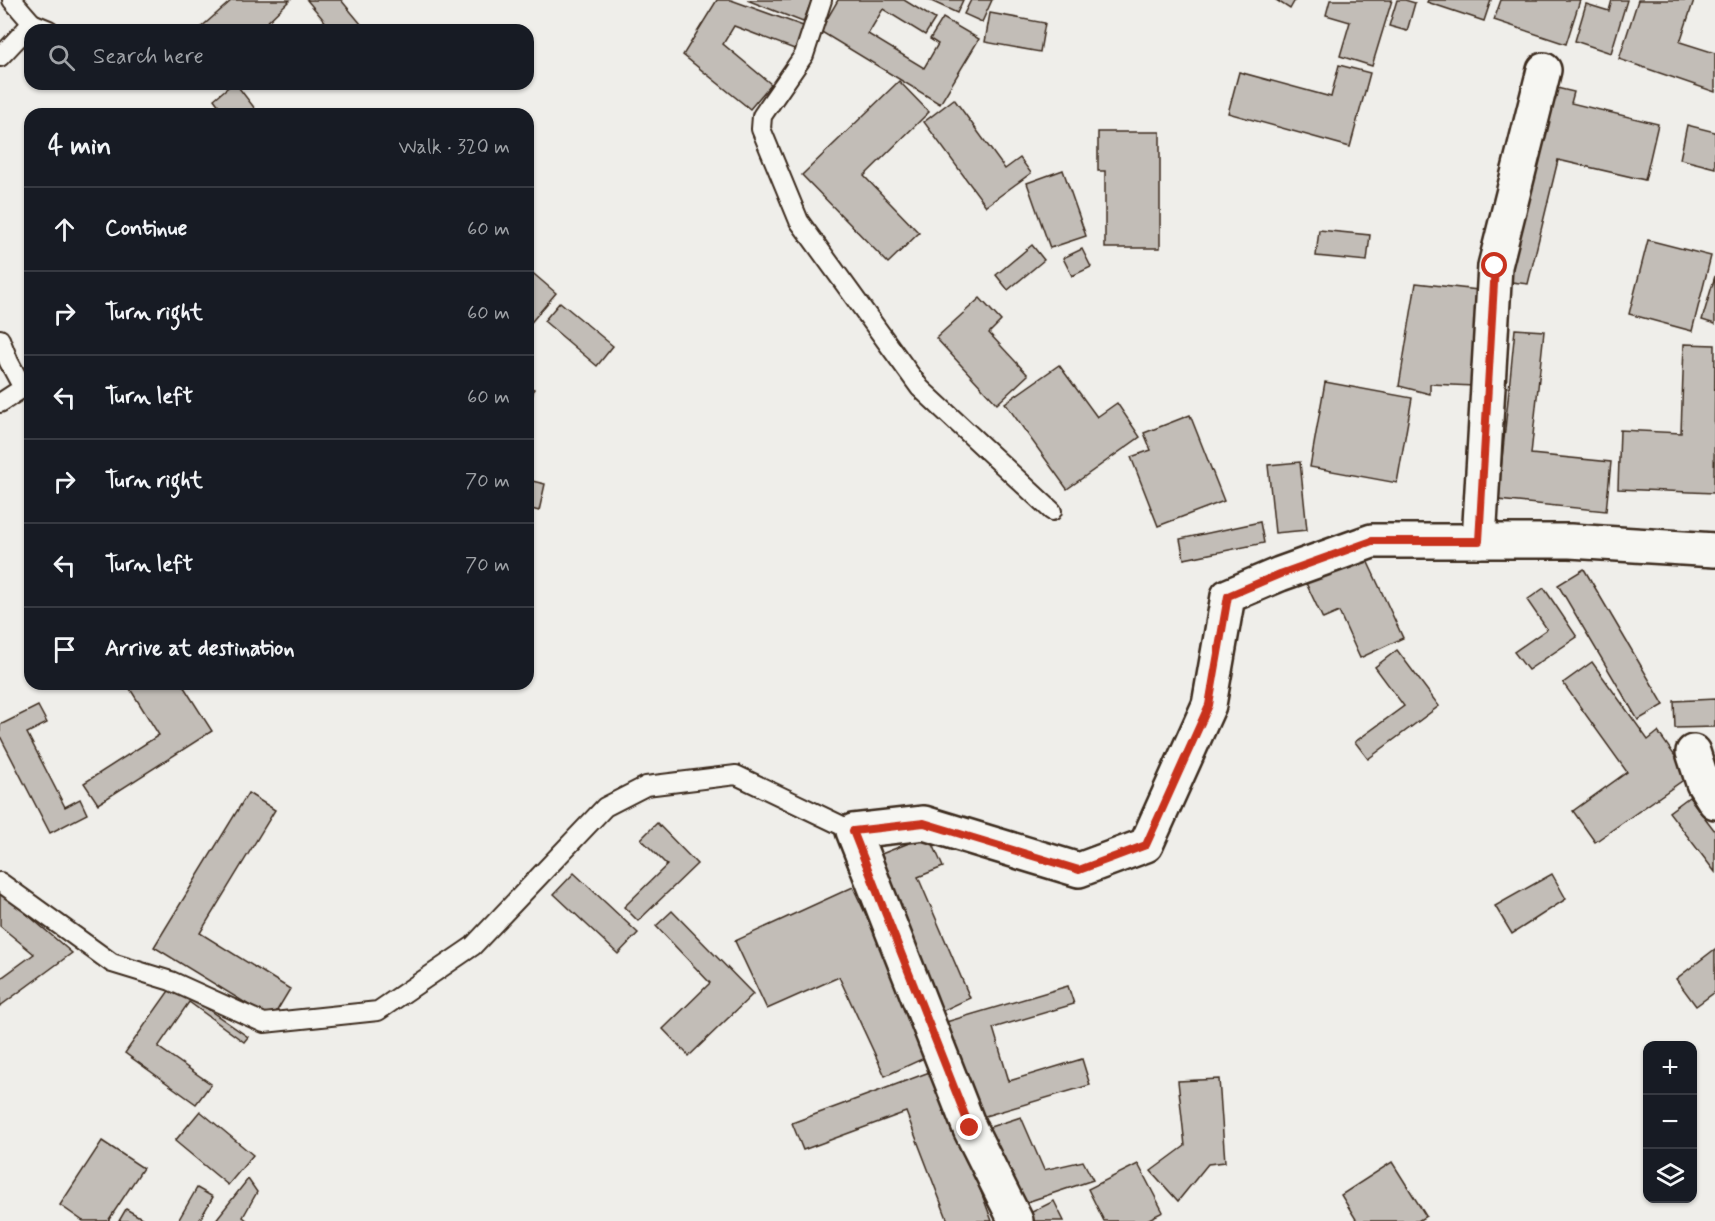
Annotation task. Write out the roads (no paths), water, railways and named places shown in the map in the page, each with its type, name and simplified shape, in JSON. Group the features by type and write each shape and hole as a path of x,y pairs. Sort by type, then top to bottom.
{"street":[{"path":"1479,541 1495,266 1544,70"},
{"path":"1016,1221 970,1128 853,831 924,823 1079,870 1146,845 1209,705 1228,596 1280,574 1372,541 1570,541 1715,550"},
{"path":"1693,752 1703,783 1715,802"}],"lane":[{"path":"12,0 38,24"},
{"path":"822,0 804,55 762,116 761,129 799,220 920,388 1052,511"},
{"path":"0,57 24,38"},
{"path":"0,339 9,362 24,386"},
{"path":"0,404 24,390"},
{"path":"0,882 112,963 171,981 264,1023 378,1011 473,946 604,807 646,786 736,775 853,831"}]}
